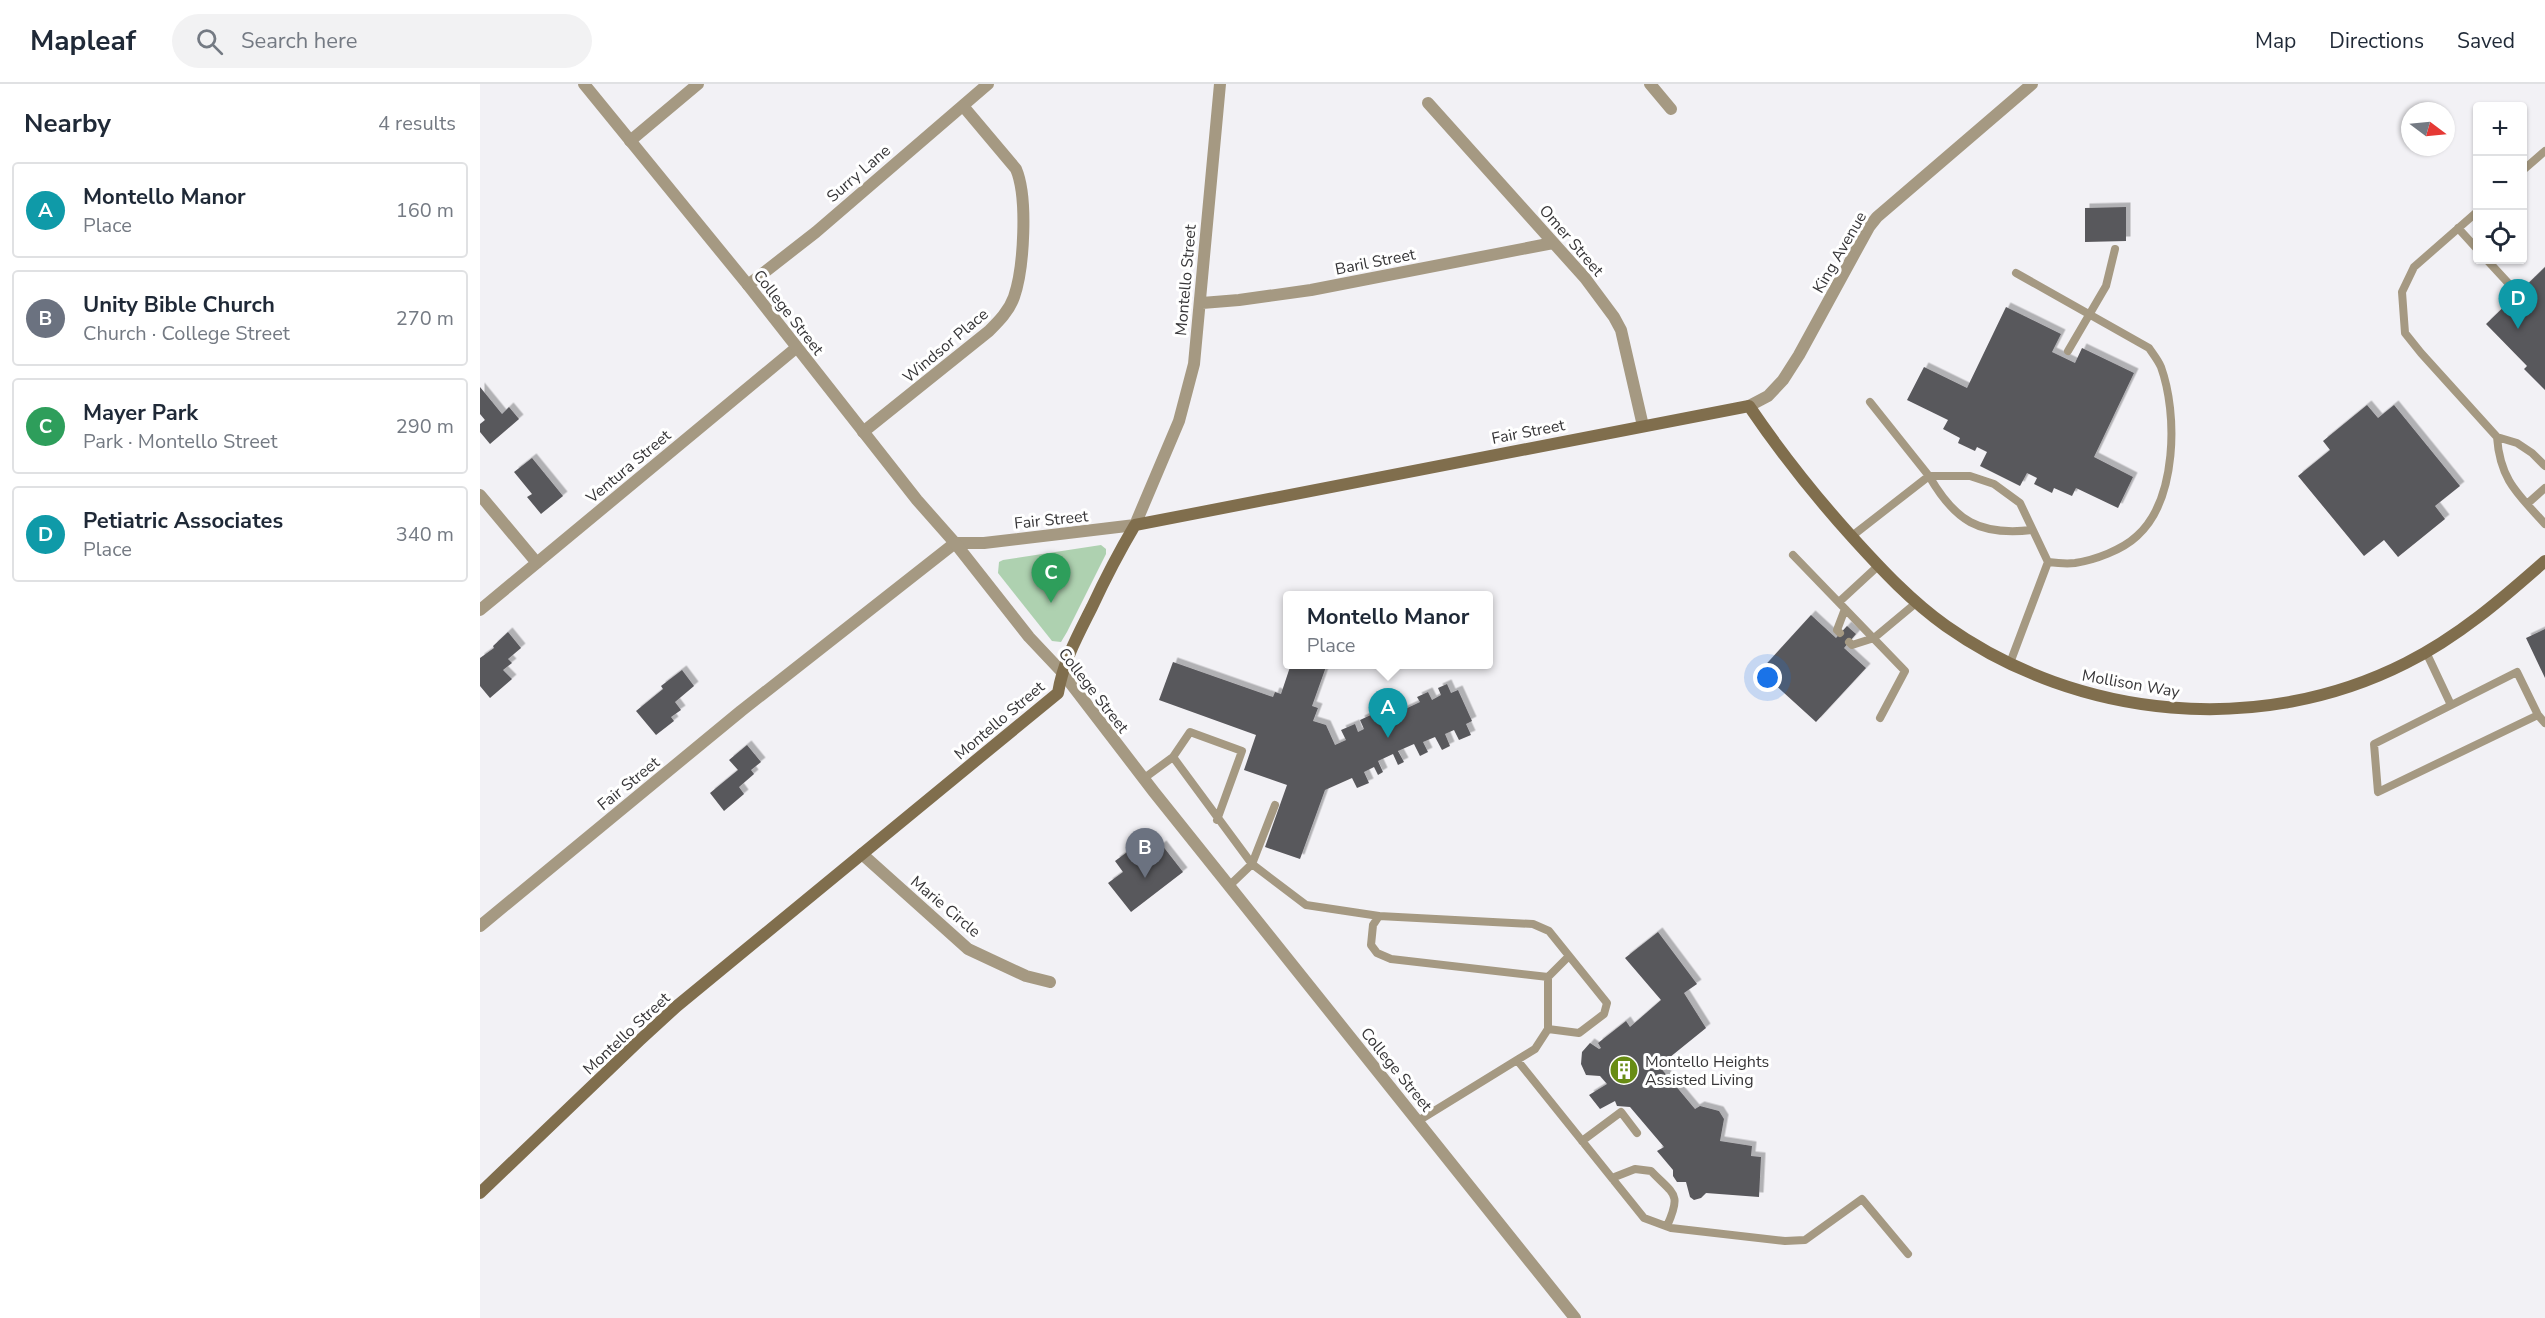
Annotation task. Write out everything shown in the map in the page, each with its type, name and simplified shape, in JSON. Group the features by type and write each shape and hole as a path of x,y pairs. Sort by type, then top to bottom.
{"main road":[{"name":"Fair Street","path":"1135,525 1749,406"},
{"name":"Mollison Way","path":"1749,406 1795,472 1878,566 1916,603 1983,650 2048,681 2092,695 2144,705 2208,710 2277,704 2311,697 2375,677 2426,652 2468,626 2545,561"},
{"name":"Montello Street","path":"480,1193 640,1040 1058,693 1062,672 1119,552 1135,525"}],"street":[{"name":"College Street","path":"584,84 748,285 1029,638 1062,672 1143,779 1575,1318"},
{"path":"630,141 698,84"},
{"name":"Surry Lane","path":"748,285 816,232 988,84"},
{"name":"Montello Street","path":"1135,525 1179,421 1194,364 1202,303 1209,192 1220,84"},
{"name":"King Avenue","path":"1749,406 1768,396 1783,380 1869,227 1877,217 2032,84"},
{"path":"1652,85 1671,109"},
{"name":"Omer Street","path":"1428,103 1585,278 1617,323 1643,426"},
{"name":"Windsor Place","path":"863,432 989,331 1004,316 1014,298 1021,254 1023,201 1021,181 1016,169 963,106"},
{"name":"Baril Street","path":"1202,303 1311,290 1553,243"},
{"name":"Ventura Street","path":"480,610 796,348"},
{"path":"480,495 537,563"},
{"name":"Fair Street","path":"480,926 741,711 955,543 995,542 1135,525"},
{"name":"Marie Circle","path":"862,854 968,949 1017,972 1050,982"}],"lane":[{"path":"2527,167 2545,151"},
{"path":"2473,215 2414,267 2402,292 2405,333 2497,437 2517,443 2545,466"},
{"path":"2458,228 2473,244"},
{"path":"2068,351 2106,286 2115,249"},
{"path":"2491,264 2510,285"},
{"path":"2016,273 2149,348 2161,367 2171,415 2170,470 2155,514 2137,537 2106,554 2085,560 2074,563 2048,562"},
{"path":"1870,402 1929,476 1941,497 1961,517 1983,528 2005,533 2032,530"},
{"path":"2497,437 2499,459 2509,483 2545,524"},
{"path":"1852,536 1929,476 1970,476 1994,484 2020,503 2048,562 2010,663"},
{"path":"2527,504 2545,488"},
{"path":"1792,555 1905,671 1880,718"},
{"path":"1840,633 1837,630 1842,606 1878,566"},
{"path":"1849,642 1852,645 1874,638 1916,603"},
{"path":"2426,652 2451,705"},
{"path":"2538,715 2378,792 2374,744 2517,672 2538,715 2545,723"},
{"path":"1143,779 1173,757 1190,732 1242,751 1217,820"},
{"path":"1173,757 1217,820 1252,864 1306,905 1379,916 1533,924 1549,931 1606,1003 1604,1014 1579,1033 1548,1029"},
{"path":"1229,886 1252,864 1275,805"},
{"path":"1379,916 1373,925 1371,945 1377,953 1390,959 1548,977"},
{"path":"1418,1121 1535,1049 1548,1029 1548,977 1569,956"},
{"path":"1517,1060 1644,1218 1667,1226 1785,1241 1805,1240 1862,1199 1908,1254"},
{"path":"1582,1141 1621,1112 1637,1133"},
{"path":"1612,1178 1635,1169 1651,1171 1675,1196 1676,1206 1667,1226"}],"green space":[{"path":"1101,545 1106,549 1106,554 1067,632 1061,642 1052,641 998,573 999,562"}],"building":[{"path":"2126,207 2126,241 2085,242 2085,208"},
{"path":"2545,267 2545,390 2524,369 2527,366 2486,324"},
{"path":"2006,307 2061,334 2052,352 2075,363 2082,348 2134,373 2094,457 2133,477 2118,508 2076,488 2072,496 2054,488 2052,493 2034,484 2037,478 2027,473 2020,486 1980,466 1987,452 1977,447 1975,451 1958,443 1960,438 1943,429 1948,420 1907,400 1924,367 1967,388"},
{"path":"480,387 502,414 509,407 519,419 490,444 480,432 480,424 485,420 480,414"},
{"path":"2367,405 2378,418 2394,405 2460,486 2435,506 2445,519 2398,557 2384,540 2364,556 2298,476 2330,450 2323,441"},
{"path":"532,458 563,496 541,514 527,497 532,494 514,472"},
{"path":"1811,615 1836,638 1847,626 1856,634 1844,648 1866,668 1816,722 1760,671"},
{"path":"2545,629 2545,678 2526,638"},
{"path":"508,632 521,648 508,659 512,663 503,670 512,679 490,698 480,686 480,658 494,648 493,646"},
{"path":"1173,662 1273,697 1275,692 1281,694 1289,669 1325,669 1312,706 1318,708 1313,721 1326,725 1335,745 1346,740 1341,730 1355,724 1358,732 1364,729 1360,720 1373,714 1377,722 1384,719 1380,711 1396,704 1399,712 1420,702 1417,697 1428,692 1432,700 1441,695 1438,688 1447,684 1451,693 1458,690 1472,721 1466,724 1471,735 1459,740 1454,730 1445,734 1450,746 1442,750 1435,737 1423,742 1428,752 1420,756 1414,744 1398,751 1404,762 1398,765 1393,754 1378,761 1383,772 1378,775 1374,767 1364,772 1369,783 1357,788 1352,778 1325,790 1300,859 1265,847 1287,785 1244,770 1256,735 1159,700"},
{"path":"682,670 694,686 675,702 681,710 671,717 674,721 656,735 636,711 663,689 661,686"},
{"path":"747,745 761,762 751,770 754,774 739,787 744,794 724,811 710,793 738,770 729,760"},
{"path":"1162,845 1183,872 1131,912 1108,883 1123,872 1115,861 1134,847 1144,860"},
{"name":"Montello Heights Assisted Living","path":"1658,932 1697,984 1684,993 1706,1028 1659,1066 1695,1109 1700,1106 1719,1111 1724,1119 1720,1141 1752,1146 1751,1156 1761,1157 1759,1197 1706,1193 1694,1200 1690,1197 1686,1182 1677,1182 1673,1176 1673,1170 1657,1151 1664,1147 1630,1107 1617,1106 1615,1101 1600,1109 1589,1095 1607,1084 1600,1076 1586,1075 1581,1064 1582,1052 1590,1043 1601,1048 1598,1043 1626,1021 1630,1027 1661,1000 1625,958"}],"place":[{"name":"Petiatric Associates","path":"2518,329"},
{"name":"Mayer Park","path":"1051,603"},
{"name":"Montello Manor","path":"1388,738"},
{"name":"Unity Bible Church","path":"1145,878"},
{"name":"Montello Heights Assisted Living","path":"1624,1070"}]}
